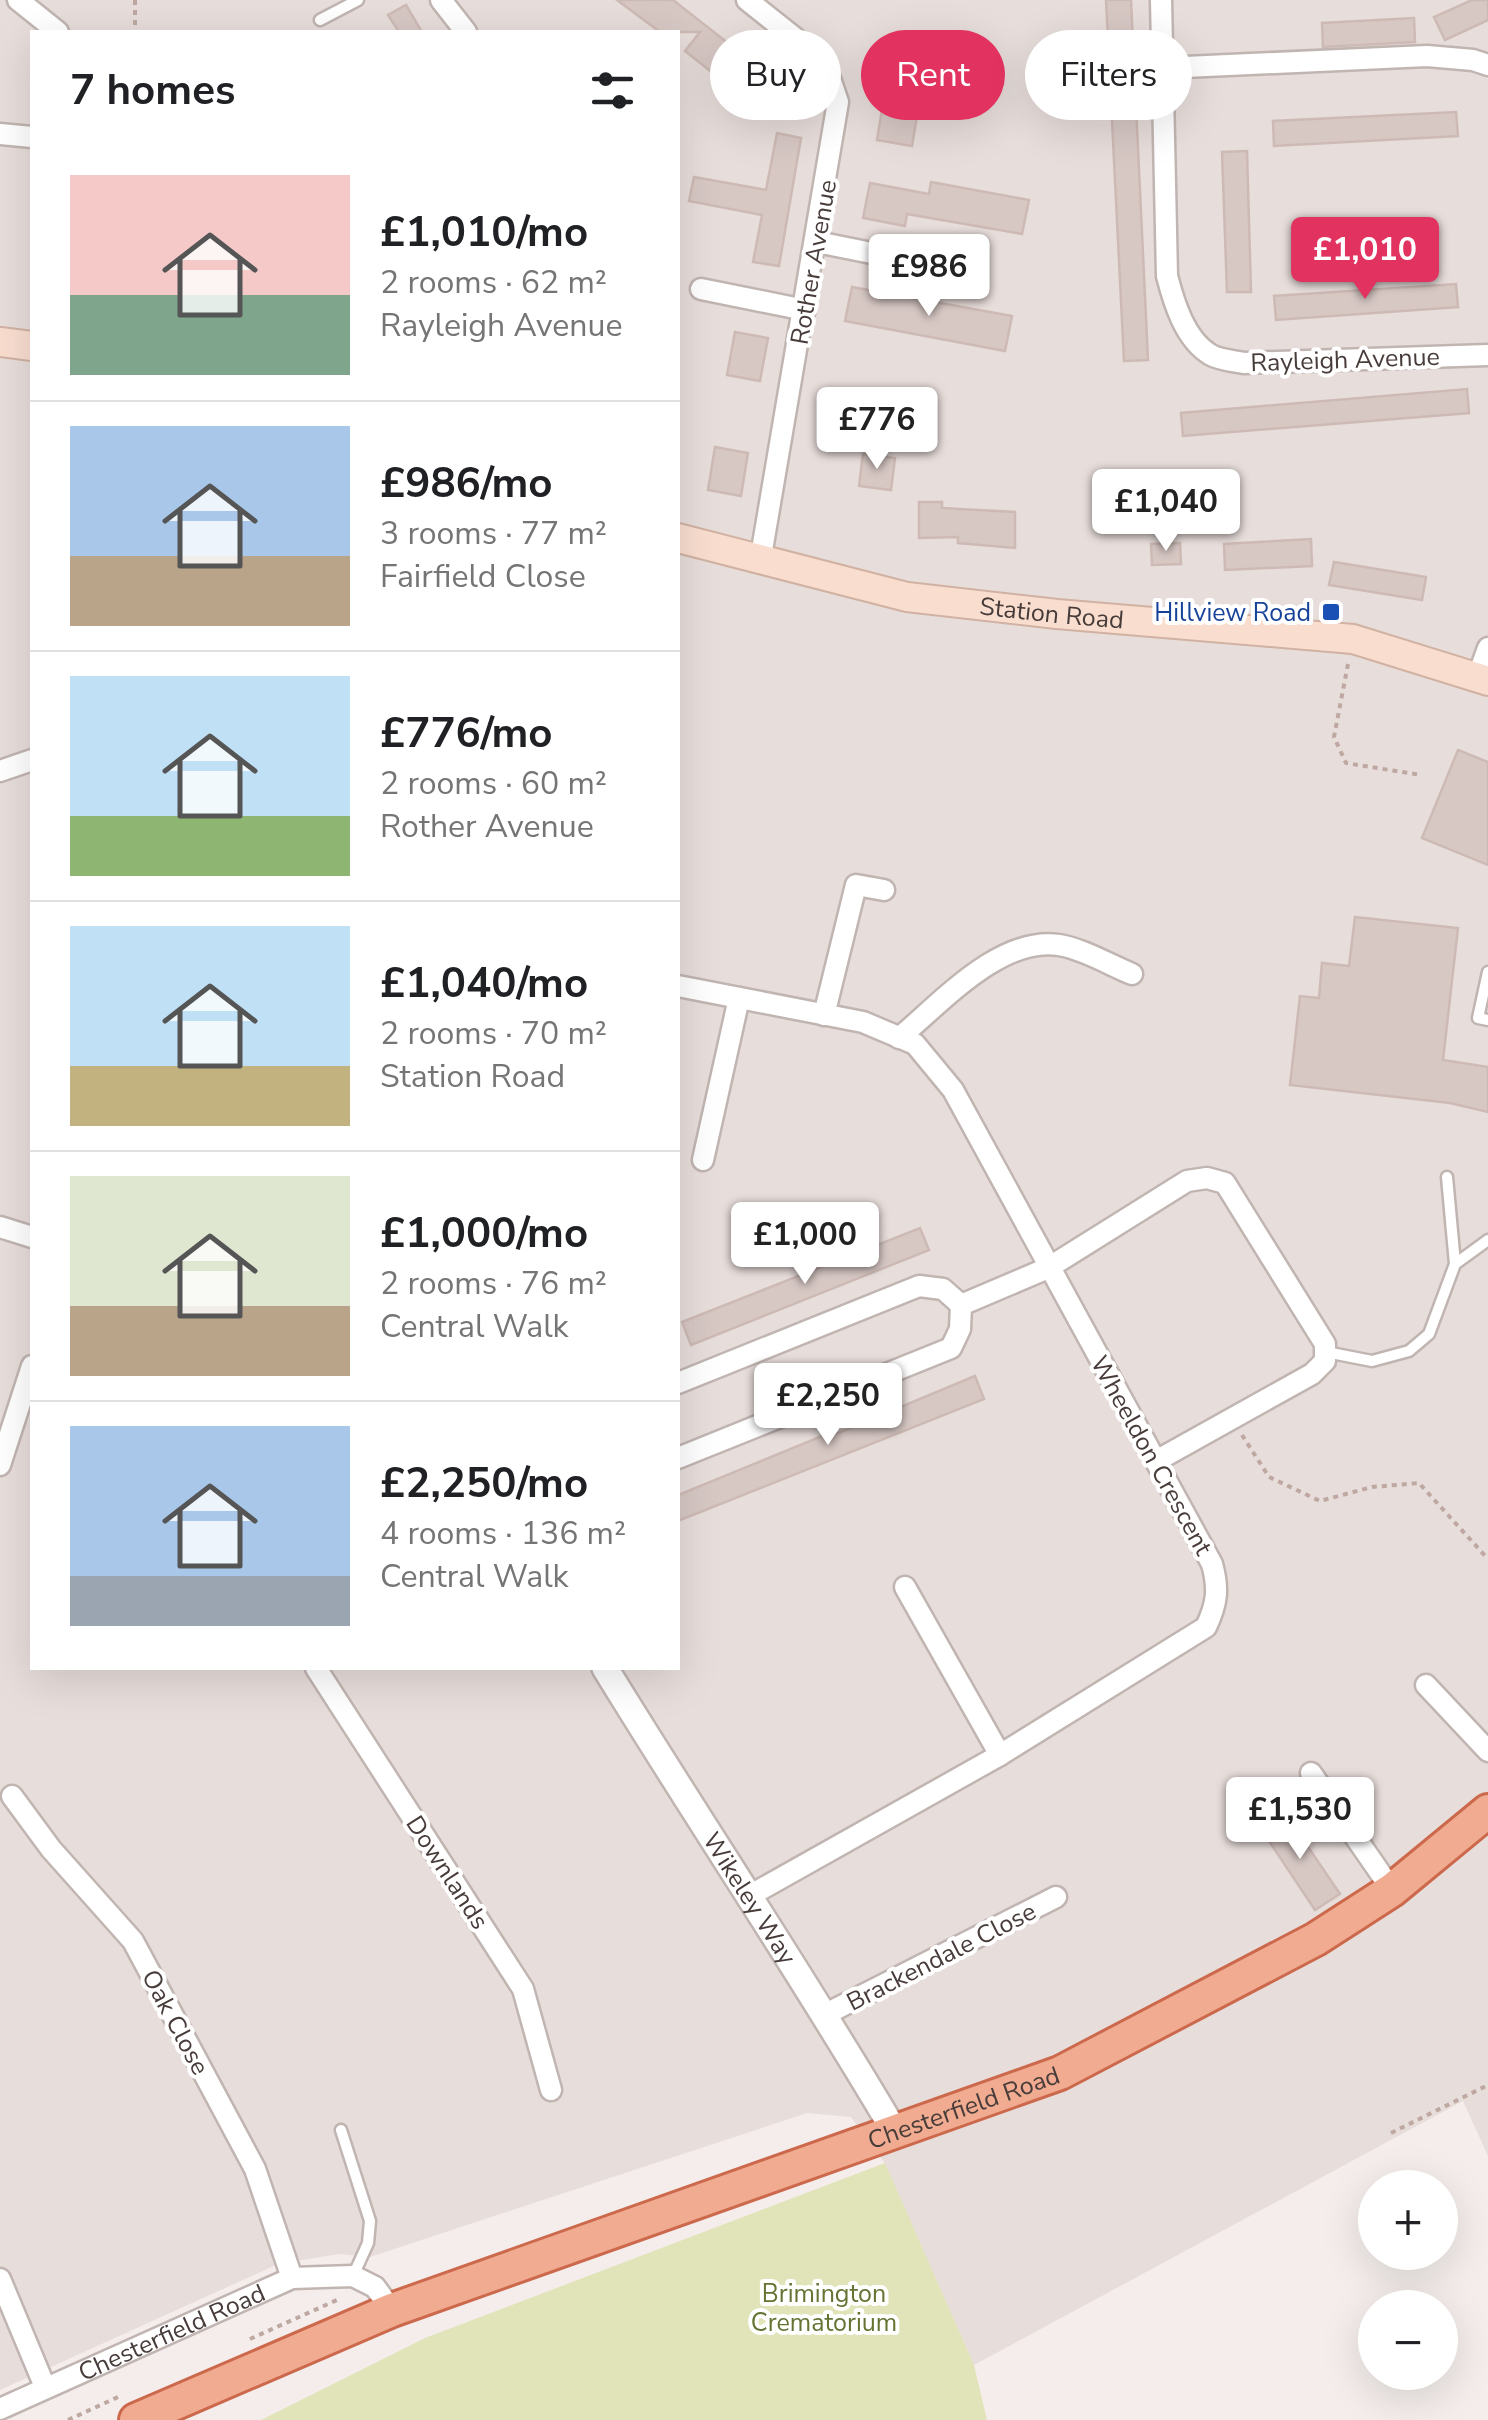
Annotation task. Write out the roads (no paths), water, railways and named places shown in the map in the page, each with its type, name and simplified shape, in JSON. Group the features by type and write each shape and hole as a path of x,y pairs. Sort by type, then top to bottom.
{"highway":[{"name":"Chesterfield Road","path":"136,2420 193,2402 392,2310 1060,2072 1316,1939 1392,1890 1488,1812"}],"main road":[{"path":"0,342 30,346"},
{"name":"Station Road","path":"680,539 907,597 1353,640 1483,679"}],"street":[{"path":"18,0 56,30"},
{"path":"440,0 464,30"},
{"name":"Rother Avenue","path":"747,0 824,61 838,102 760,562"},
{"name":"Rayleigh Avenue","path":"1161,0 1161,30"},
{"path":"1192,67 1427,56 1488,65"},
{"name":"Rayleigh Avenue","path":"1163,120 1167,276 1176,308 1192,336 1211,355 1244,363 1488,354"},
{"path":"0,134 30,137"},
{"path":"816,242 952,269"},
{"path":"701,289 805,310"},
{"path":"1483,679 1488,648"},
{"path":"0,770 30,761"},
{"path":"824,1014 856,885 884,890"},
{"path":"900,1038 994,959 1020,948 1058,945 1132,974"},
{"name":"Wheeldon Crescent","path":"680,986 862,1022 915,1044 952,1090 1212,1564 1218,1584 1216,1604 1206,1627 1000,1755 750,1896"},
{"path":"703,1160 739,998"},
{"path":"961,1305 1048,1268 1188,1181 1207,1178 1225,1183 1325,1344 1325,1360 1312,1374 1156,1462"},
{"path":"0,1227 30,1235"},
{"path":"680,1382 919,1286 943,1289 961,1305"},
{"path":"680,1457 951,1348 960,1329 961,1305"},
{"path":"2,1455 29,1390"},
{"path":"905,1588 1000,1755"},
{"name":"Downlands","path":"317,1670 523,1989 552,2090"},
{"name":"Wikeley Way","path":"606,1670 826,2014 894,2132"},
{"path":"1426,1684 1488,1751"},
{"path":"1311,1773 1392,1890"},
{"name":"Oak Close","path":"12,1796 50,1849 133,1941 255,2169 292,2278"},
{"name":"Brackendale Close","path":"826,2014 1056,1898"},
{"path":"352,2276 374,2287 392,2310"},
{"name":"Chesterfield Road","path":"0,2410 292,2278 352,2276"},
{"path":"0,2279 45,2387"}],"lane":[{"path":"320,20 358,0"},
{"path":"1488,972 1478,1018 1488,1020"},
{"path":"1325,1352 1372,1360 1409,1351 1429,1334 1455,1264 1447,1177"},
{"path":"1455,1264 1488,1240"},
{"path":"341,2130 370,2221 368,2243 352,2276"}],"place":[{"name":"Hillview Road","path":"1331,612"}],"park label":[{"name":"Brimington Crematorium","path":"824,2308"}]}
